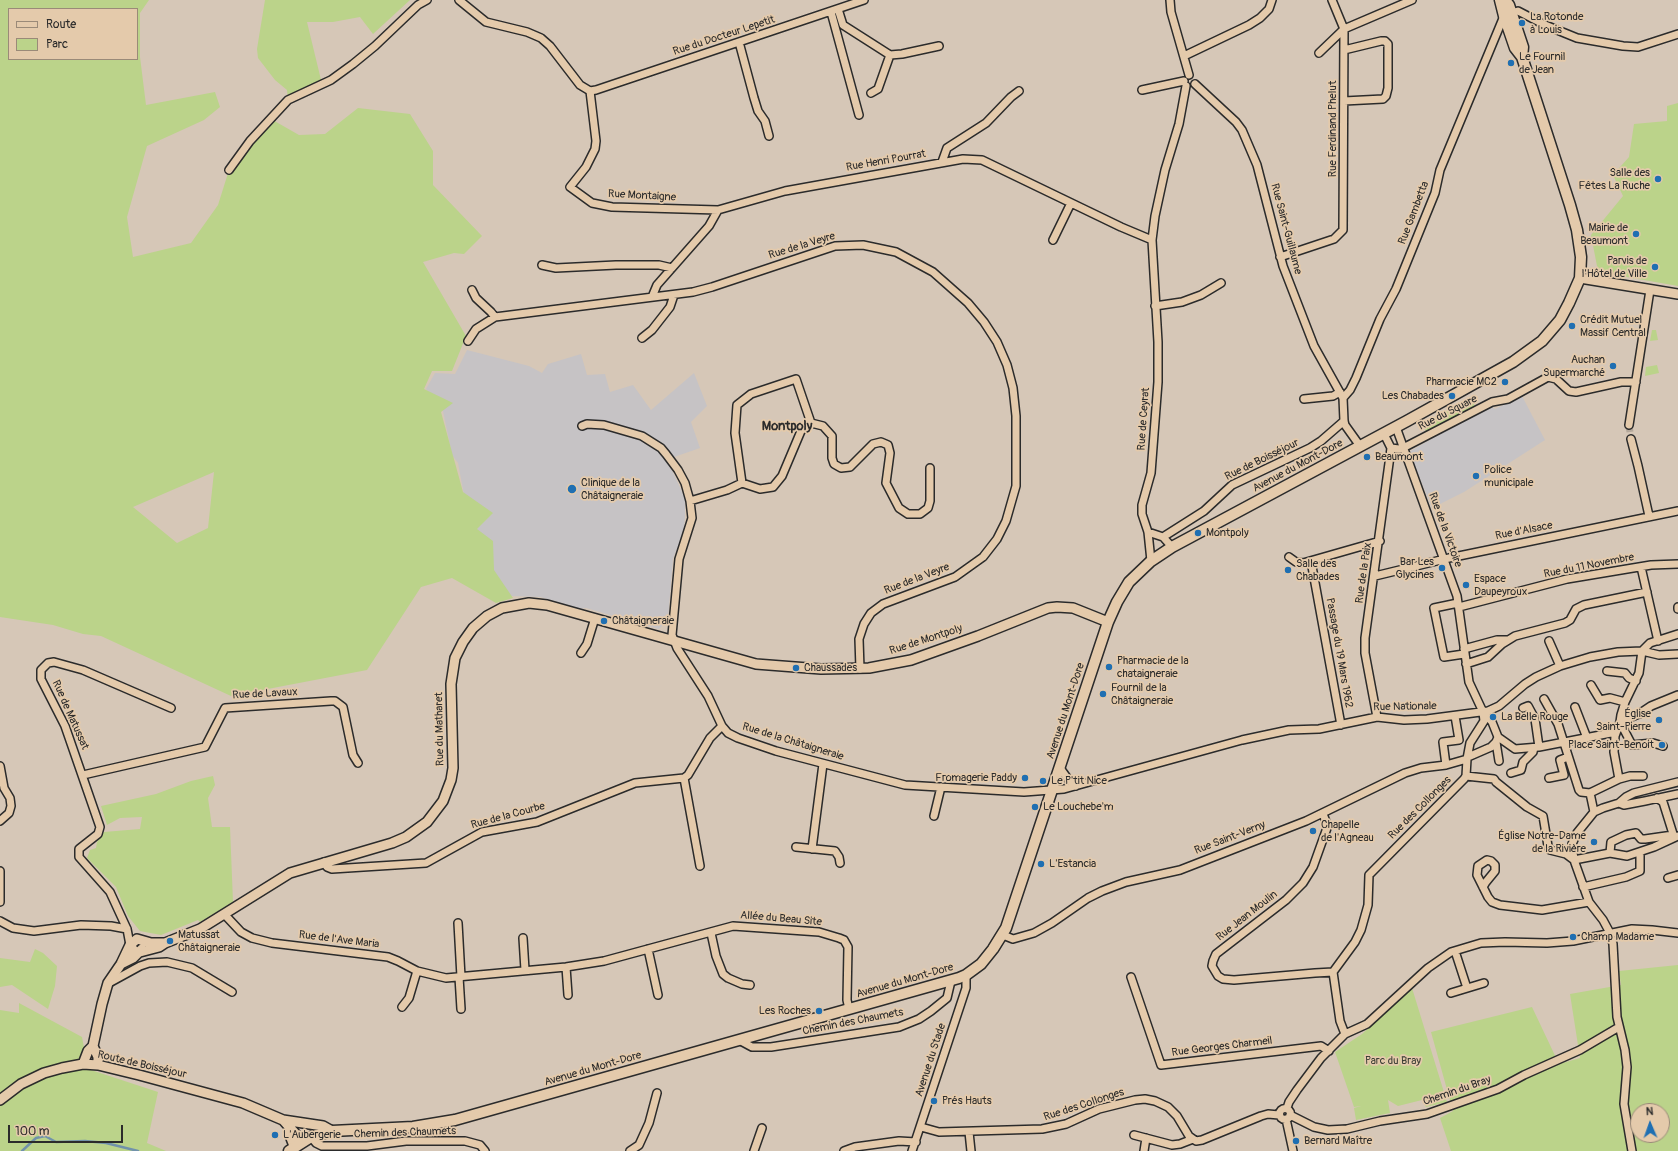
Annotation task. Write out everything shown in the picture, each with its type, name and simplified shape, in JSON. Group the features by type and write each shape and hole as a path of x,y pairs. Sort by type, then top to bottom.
{"main road":[{"path":"1507,6 1509,31 1515,48 1522,57 1570,205 1580,243 1580,278"},
{"path":"1507,6 1523,47 1522,57"},
{"name":"Avenue du Mont-Dore","path":"299,1144 332,1131 413,1127 455,1120 849,1010 951,981 966,975 981,964 1003,935 1053,790 1108,622 1117,602 1129,582 1151,560 1172,547 1384,434 1513,362 1535,347 1560,320 1580,278"}],"street":[{"path":"229,170 250,141 288,100 331,80 375,46 418,6 427,0"},
{"path":"459,0 486,22 527,32 541,38 550,46 580,85 590,91"},
{"name":"Rue du Docteur Lepetit","path":"590,91 864,0"},
{"path":"1170,0 1171,12 1184,56 1186,81 1190,87 1195,84"},
{"path":"1184,56 1249,25 1260,18 1269,9 1272,0"},
{"path":"1332,0 1344,29"},
{"path":"1319,53 1344,29 1412,0"},
{"path":"1507,6 1545,25 1577,38 1623,46 1638,47 1678,34"},
{"name":"Rue Gambetta","path":"1342,395 1356,378 1380,319 1396,289 1435,193 1440,170 1507,6"},
{"path":"834,11 843,25 890,55 939,46"},
{"path":"834,11 859,115"},
{"name":"Rue Ferdinand Phelut","path":"1280,257 1334,239 1343,230 1344,29"},
{"path":"1497,32 1504,30 1509,31"},
{"path":"1344,50 1381,41 1385,41 1388,44 1388,88 1386,96 1383,99 1344,101"},
{"path":"739,42 758,111 765,121 769,136"},
{"path":"872,93 878,89 890,55"},
{"name":"Rue Saint-Guillaume","path":"1186,81 1194,77 1196,80 1195,84 1236,122 1242,130 1257,166 1280,257 1314,346 1342,395"},
{"path":"1142,90 1186,81"},
{"name":"Rue de Ceyrat","path":"1151,560 1148,532 1142,514 1142,505 1151,473 1158,382 1156,306 1152,240 1159,201 1178,124 1186,81"},
{"name":"Rue Montaigne","path":"590,91 596,141 595,149 586,166 570,187 592,203 612,207 718,210"},
{"path":"942,162 947,148 986,123 1011,97 1019,92"},
{"name":"Rue Henri Pourrat","path":"718,210 785,191 942,162 963,159 982,160 1121,227 1152,240"},
{"path":"1053,240 1071,203"},
{"path":"652,297 657,284 709,226 718,210"},
{"name":"Rue de la Veyre","path":"468,341 476,329 495,317 674,295 712,287 835,246 863,245 896,252 933,272 968,303 984,322 997,342 1007,365 1013,388 1016,416 1016,486 1006,521 997,539 983,557 955,577 883,604 872,613 864,624 859,638 860,669"},
{"path":"542,265 556,268 616,265 659,265 672,268"},
{"path":"1580,278 1678,294"},
{"path":"1156,306 1182,302 1201,295 1221,283"},
{"path":"472,290 476,298 495,317"},
{"path":"1628,425 1650,290"},
{"path":"642,338 652,330 670,307 674,295"},
{"name":"Rue du Square","path":"1390,456 1404,450 1492,402 1508,399 1543,380 1553,378 1569,391 1576,392 1621,382 1636,382"},
{"path":"742,483 735,433 737,405 750,394 796,379 811,423"},
{"path":"1304,399 1342,395 1344,420 1360,446"},
{"name":"Rue de Boisséjour","path":"1163,537 1204,511 1232,485 1310,448 1321,441 1344,420"},
{"path":"690,501 727,490 742,483 760,489 773,488 782,476 801,430 811,423 823,426 832,436 832,458 834,464 841,468 850,467 873,444 881,442 888,445 890,453 886,483 899,508 908,514 920,514 928,508 930,501 930,468"},
{"name":"Rue de la Châtaigneraie","path":"582,426 587,424 604,425 642,436 664,452 678,470 685,483 690,501 692,518 680,554 677,570 672,635 681,656 708,696 722,726 728,733 776,751 905,785 1024,792 1053,790"},
{"name":"Rue de la Victoire","path":"1396,427 1444,559 1459,605 1469,682 1483,712 1492,722 1497,739"},
{"path":"1384,434 1391,448 1404,450"},
{"path":"1631,439 1649,516"},
{"name":"Rue de la Paix","path":"1377,717 1365,653 1365,638 1380,541 1391,448"},
{"name":"Rue d'Alsace","path":"1375,576 1444,559 1678,511"},
{"path":"1148,532 1163,537 1172,547"},
{"path":"1289,557 1296,562 1303,563 1380,541"},
{"name":"Passage du 19 Mars 1962","path":"1311,561 1341,725"},
{"name":"Rue du 11 Novembre","path":"1464,651 1444,657 1434,608 1459,605 1567,579 1640,567 1678,564"},
{"path":"1640,567 1658,641"},
{"path":"1466,664 1488,657 1508,640 1523,633 1565,623 1570,620 1576,609 1584,604 1647,592"},
{"name":"Rue du Matharet","path":"121,964 140,952 160,947 165,943 200,929 225,915 283,877 324,862 406,838 427,822 436,811 447,791 453,768 451,684 455,658 463,642 480,622 502,608 516,604 529,603 547,605 673,640"},
{"name":"Rue de Montpoly","path":"673,640 756,664 821,669 860,669 898,663 924,656 985,634 1048,608 1073,608 1108,622"},
{"path":"581,653 587,644 595,618"},
{"path":"1619,779 1614,752 1616,732 1630,688 1639,673 1642,651 1647,645 1678,634"},
{"path":"1464,651 1497,640 1508,640"},
{"path":"1549,641 1560,666"},
{"name":"Rue Nationale","path":"1053,790 1076,786 1242,740 1289,730 1318,729 1377,717 1404,720 1427,719 1483,712 1499,706 1525,684 1560,666 1601,654 1642,651 1659,655 1678,654"},
{"name":"Rue de Matussat","path":"127,929 110,892 79,857 80,849 98,834 100,827 65,726 41,679 41,670 45,665 54,662 83,670 171,708"},
{"path":"1607,671 1625,673 1629,678 1636,680"},
{"path":"1591,685 1600,700 1610,698 1625,702"},
{"path":"1620,722 1639,714 1651,706 1678,695"},
{"path":"1544,699 1558,724 1563,743 1581,792 1590,793 1619,779 1630,776 1643,776"},
{"name":"Rue de Lavaux","path":"83,775 205,746 225,708 331,701 335,701 343,707 353,755 358,763"},
{"path":"1511,773 1521,770 1523,762 1537,748 1535,719 1528,706 1523,708"},
{"path":"1575,707 1587,738"},
{"name":"Rue des Collonges","path":"1333,972 1355,942 1361,930 1368,906 1369,875 1466,776 1467,758 1471,742 1484,721 1483,712"},
{"path":"1455,716 1459,740"},
{"path":"1620,722 1632,745 1653,743 1663,746"},
{"path":"700,866 684,778 688,775 710,738 722,726"},
{"path":"1497,739 1515,749 1537,748 1616,732"},
{"path":"1446,765 1443,742 1464,739 1471,742"},
{"path":"1497,739 1499,761"},
{"name":"Rue Saint-Verny","path":"1003,935 1013,939 1034,933 1046,927 1088,898 1102,891 1126,882 1180,870 1323,814 1404,773 1421,768 1446,765 1467,758 1491,747 1497,739"},
{"path":"1549,778 1564,775 1560,760 1568,757"},
{"path":"812,849 823,764"},
{"path":"0,766 4,788 10,798 11,806 9,813 0,821"},
{"path":"1060,768 1068,779 1076,786"},
{"path":"1466,776 1494,779 1527,807 1543,816 1550,850 1566,854 1574,860 1610,853 1627,856 1640,852 1675,836"},
{"name":"Rue de la Courbe","path":"324,862 327,867 332,869 426,863 482,832 536,822 635,783 684,778"},
{"path":"1632,1151 1624,1104 1627,1067 1626,1050 1617,1017 1614,952 1610,933 1603,920 1589,902 1574,860 1572,844 1574,838 1594,812 1620,803 1626,797 1634,793 1676,782"},
{"path":"934,816 941,787"},
{"path":"1590,793 1594,812"},
{"path":"1620,803 1624,805 1678,794"},
{"path":"1657,798 1663,802 1675,836"},
{"name":"Rue Jean Moulin","path":"1323,814 1327,828 1313,867 1306,879 1286,900 1216,954 1212,966 1218,976 1223,979 1234,980 1315,972 1333,972"},
{"path":"1610,853 1611,842 1626,835 1636,833 1641,839 1675,836"},
{"path":"796,847 835,851 839,857 840,863"},
{"path":"1583,886 1626,877 1640,871 1640,852"},
{"path":"0,871 0,902"},
{"path":"1668,878 1678,875"},
{"path":"1483,887 1492,902 1500,905 1520,908 1548,909 1589,902"},
{"name":"Rue de l'Ave Maria","path":"225,915 241,932 252,938 272,943 388,956 417,971"},
{"path":"0,922 13,928 34,931 81,925 111,926 127,929 135,943 136,952 140,952"},
{"path":"458,923 461,1009"},
{"name":"Allée du Beau Site","path":"417,971 446,978 566,967 604,961 711,933 732,926 819,932 844,940 848,948 847,1000 849,1010"},
{"path":"1293,1151 1288,1117 1290,1110 1287,1108 1297,1090 1345,1034 1367,1024 1428,968 1455,951 1488,942 1547,943 1580,940 1610,933 1643,929 1678,933"},
{"path":"711,933 716,956 723,974 728,978 742,984 750,985"},
{"path":"523,938 525,970"},
{"name":"Rue du Matharet","path":"84,1064 88,1051 93,1046 108,983 135,943 165,943"},
{"path":"648,950 658,995"},
{"path":"1455,951 1467,988"},
{"path":"108,983 145,965 167,962 192,968 232,992"},
{"path":"566,967 568,994"},
{"path":"402,1008 409,998 417,971"},
{"path":"1333,972 1340,1021 1345,1034"},
{"name":"Avenue du Stade","path":"912,1151 966,988 966,975"},
{"name":"Rue Georges Charmeil","path":"1131,977 1161,1065 1321,1046 1329,1051"},
{"name":"Chemin des Chaumets","path":"739,1040 752,1047 771,1047 900,1027 931,1012 947,998 951,981"},
{"path":"1451,993 1484,983"},
{"name":"Chemin du Bray","path":"1288,1117 1314,1127 1328,1130 1347,1130 1380,1121 1427,1114 1498,1089 1524,1075 1580,1050 1619,1027"},
{"name":"Rue du Matharet","path":"93,1046 98,1057 98,1066"},
{"name":"Route de Boisséjour","path":"0,1100 20,1084 44,1073 84,1064 139,1075 243,1103 283,1120 324,1126 332,1131"},
{"path":"630,1151 639,1145 649,1123 657,1093"},
{"name":"Rue des Collonges","path":"921,1126 939,1132 1038,1130 1054,1128 1099,1109 1145,1099 1155,1101 1173,1110 1189,1136 1193,1139"},
{"path":"1279,1115 1282,1109 1287,1108"},
{"path":"1134,1135 1172,1145 1180,1144 1193,1139 1202,1140 1268,1114 1279,1115 1283,1119 1288,1117"},
{"name":"Route de Boisséjour","path":"283,1120 290,1128 288,1133 299,1144"},
{"path":"299,1144 302,1123"},
{"path":"754,1151 762,1128"},
{"path":"969,1132 971,1151"},
{"path":"1144,1151 1146,1138"},
{"name":"Chemin des Chaumets","path":"299,1144 316,1143 322,1146 367,1146 406,1141 465,1141 483,1148"},
{"path":"844,1151 855,1147 899,1141 916,1142"}],"shaded area":[{"name":"Clinique de la Châtaigneraie","path":"467,350 529,366 542,373 548,364 581,354 587,375 605,374 610,392 633,385 651,410 694,373 707,406 691,422 700,448 674,457 669,464 685,498 685,516 684,531 673,559 668,619 659,629 586,608 580,609 540,597 510,596 476,559 458,463 452,455 443,411 426,389 435,373 455,374"},
{"path":"1522,396 1545,440 1464,492 1432,508 1409,452 1489,405 1495,409"}],"green space":[{"path":"0,0 149,0 140,13 140,57 146,105 215,92 220,107 204,120 147,146 127,217 133,257 191,243 218,205 229,170 271,119 299,135 325,134 358,108 410,114 433,151 433,185 482,236 464,254 454,253 423,262 466,336 452,371 432,371 424,389 453,403 441,412 463,492 493,513 477,529 493,541 494,570 513,598 496,603 452,578 421,587 367,670 231,696 101,636 83,634 53,625 0,617","holes":["214,472 208,528 177,543 133,507"]},
{"path":"265,0 410,0 373,34 360,17 333,22 307,22 322,84 288,100 287,90 275,80 258,58 257,49"},
{"path":"1678,103 1678,286 1604,273 1597,266 1591,235 1623,196 1613,175 1629,157 1634,124 1667,121 1667,106"},
{"path":"1652,330 1656,330 1658,340 1650,341"},
{"path":"1657,365 1659,373 1645,376 1646,367"},
{"path":"1470,398 1476,408 1427,435 1423,424"},
{"path":"213,776 215,785 208,798 212,827 230,827 233,902 200,922 198,920 161,935 140,931 128,916 116,887 87,858 90,850 96,848 97,842 104,832 140,829 142,817 120,818 107,825 101,806 156,794 191,781"},
{"path":"35,949 43,953 57,966 55,986 48,1009 12,985 0,987 0,958 30,962"},
{"path":"1678,965 1678,1151 1451,1151 1440,1118 1453,1111 1431,1032 1532,1007 1559,1064 1580,1058 1570,994 1621,985 1619,971"},
{"name":"Parc du Bray","path":"1412,988 1447,1102 1426,1107 1422,1100 1398,1106 1388,1100 1390,1113 1356,1120 1354,1108 1361,1106 1354,1107 1335,1052 1362,1034"},
{"path":"19,1003 82,1037 88,1069 158,1092 147,1143 166,1151 0,1151 0,1010 19,1013"}],"waterway":[{"path":"22,1151 36,1138 45,1136 56,1142 85,1141 106,1143 138,1151"}],"tunnel":[{"path":"1629,425 1631,439"}],"place":[{"name":"La Rotonde à Louis","path":"1522,23"},
{"name":"Le Fournil de Jean","path":"1511,63"},
{"name":"Salle des Fêtes La Ruche","path":"1658,179"},
{"name":"Mairie de Beaumont","path":"1636,234"},
{"name":"Parvis de l'Hôtel de Ville","path":"1655,267"},
{"name":"Crédit Mutuel Massif Central","path":"1572,326"},
{"name":"Auchan Supermarché","path":"1613,366"},
{"name":"Pharmacie MC2","path":"1505,382"},
{"name":"Les Chabades","path":"1452,396"},
{"name":"Beaumont","path":"1367,457"},
{"name":"Police municipale","path":"1476,476"},
{"name":"Clinique de la Châtaigneraie","path":"572,489"},
{"name":"Montpoly","path":"1198,533"},
{"name":"Bar Les Glycines","path":"1442,568"},
{"name":"Salle des Chabades","path":"1288,570"},
{"name":"Espace Daupeyroux","path":"1466,585"},
{"name":"Châtaigneraie","path":"604,621"},
{"name":"Pharmacie de la chataigneraie","path":"1109,667"},
{"name":"Chaussades","path":"796,668"},
{"name":"Fournil de la Châtaigneraie","path":"1103,694"},
{"name":"La Belle Rouge","path":"1493,717"},
{"name":"Église Saint-Pierre","path":"1659,720"},
{"name":"Place Saint-Benoit","path":"1662,745"},
{"name":"Fromagerie Paddy","path":"1025,778"},
{"name":"Le P'tit Nice","path":"1043,781"},
{"name":"Le Louchebe'm","path":"1035,807"},
{"name":"Chapelle de l'Agneau","path":"1313,831"},
{"name":"Église Notre-Dame de la Rivière","path":"1594,842"},
{"name":"L'Estancia","path":"1041,864"},
{"name":"Champ Madame","path":"1573,937"},
{"name":"Matussat Châtaigneraie","path":"170,941"},
{"name":"Les Roches","path":"819,1011"},
{"name":"Prés Hauts","path":"934,1101"},
{"name":"L'Aubergerie","path":"275,1135"},
{"name":"Bernard Maître","path":"1296,1141"}],"district":[{"name":"Montpoly","path":"787,427"}]}
